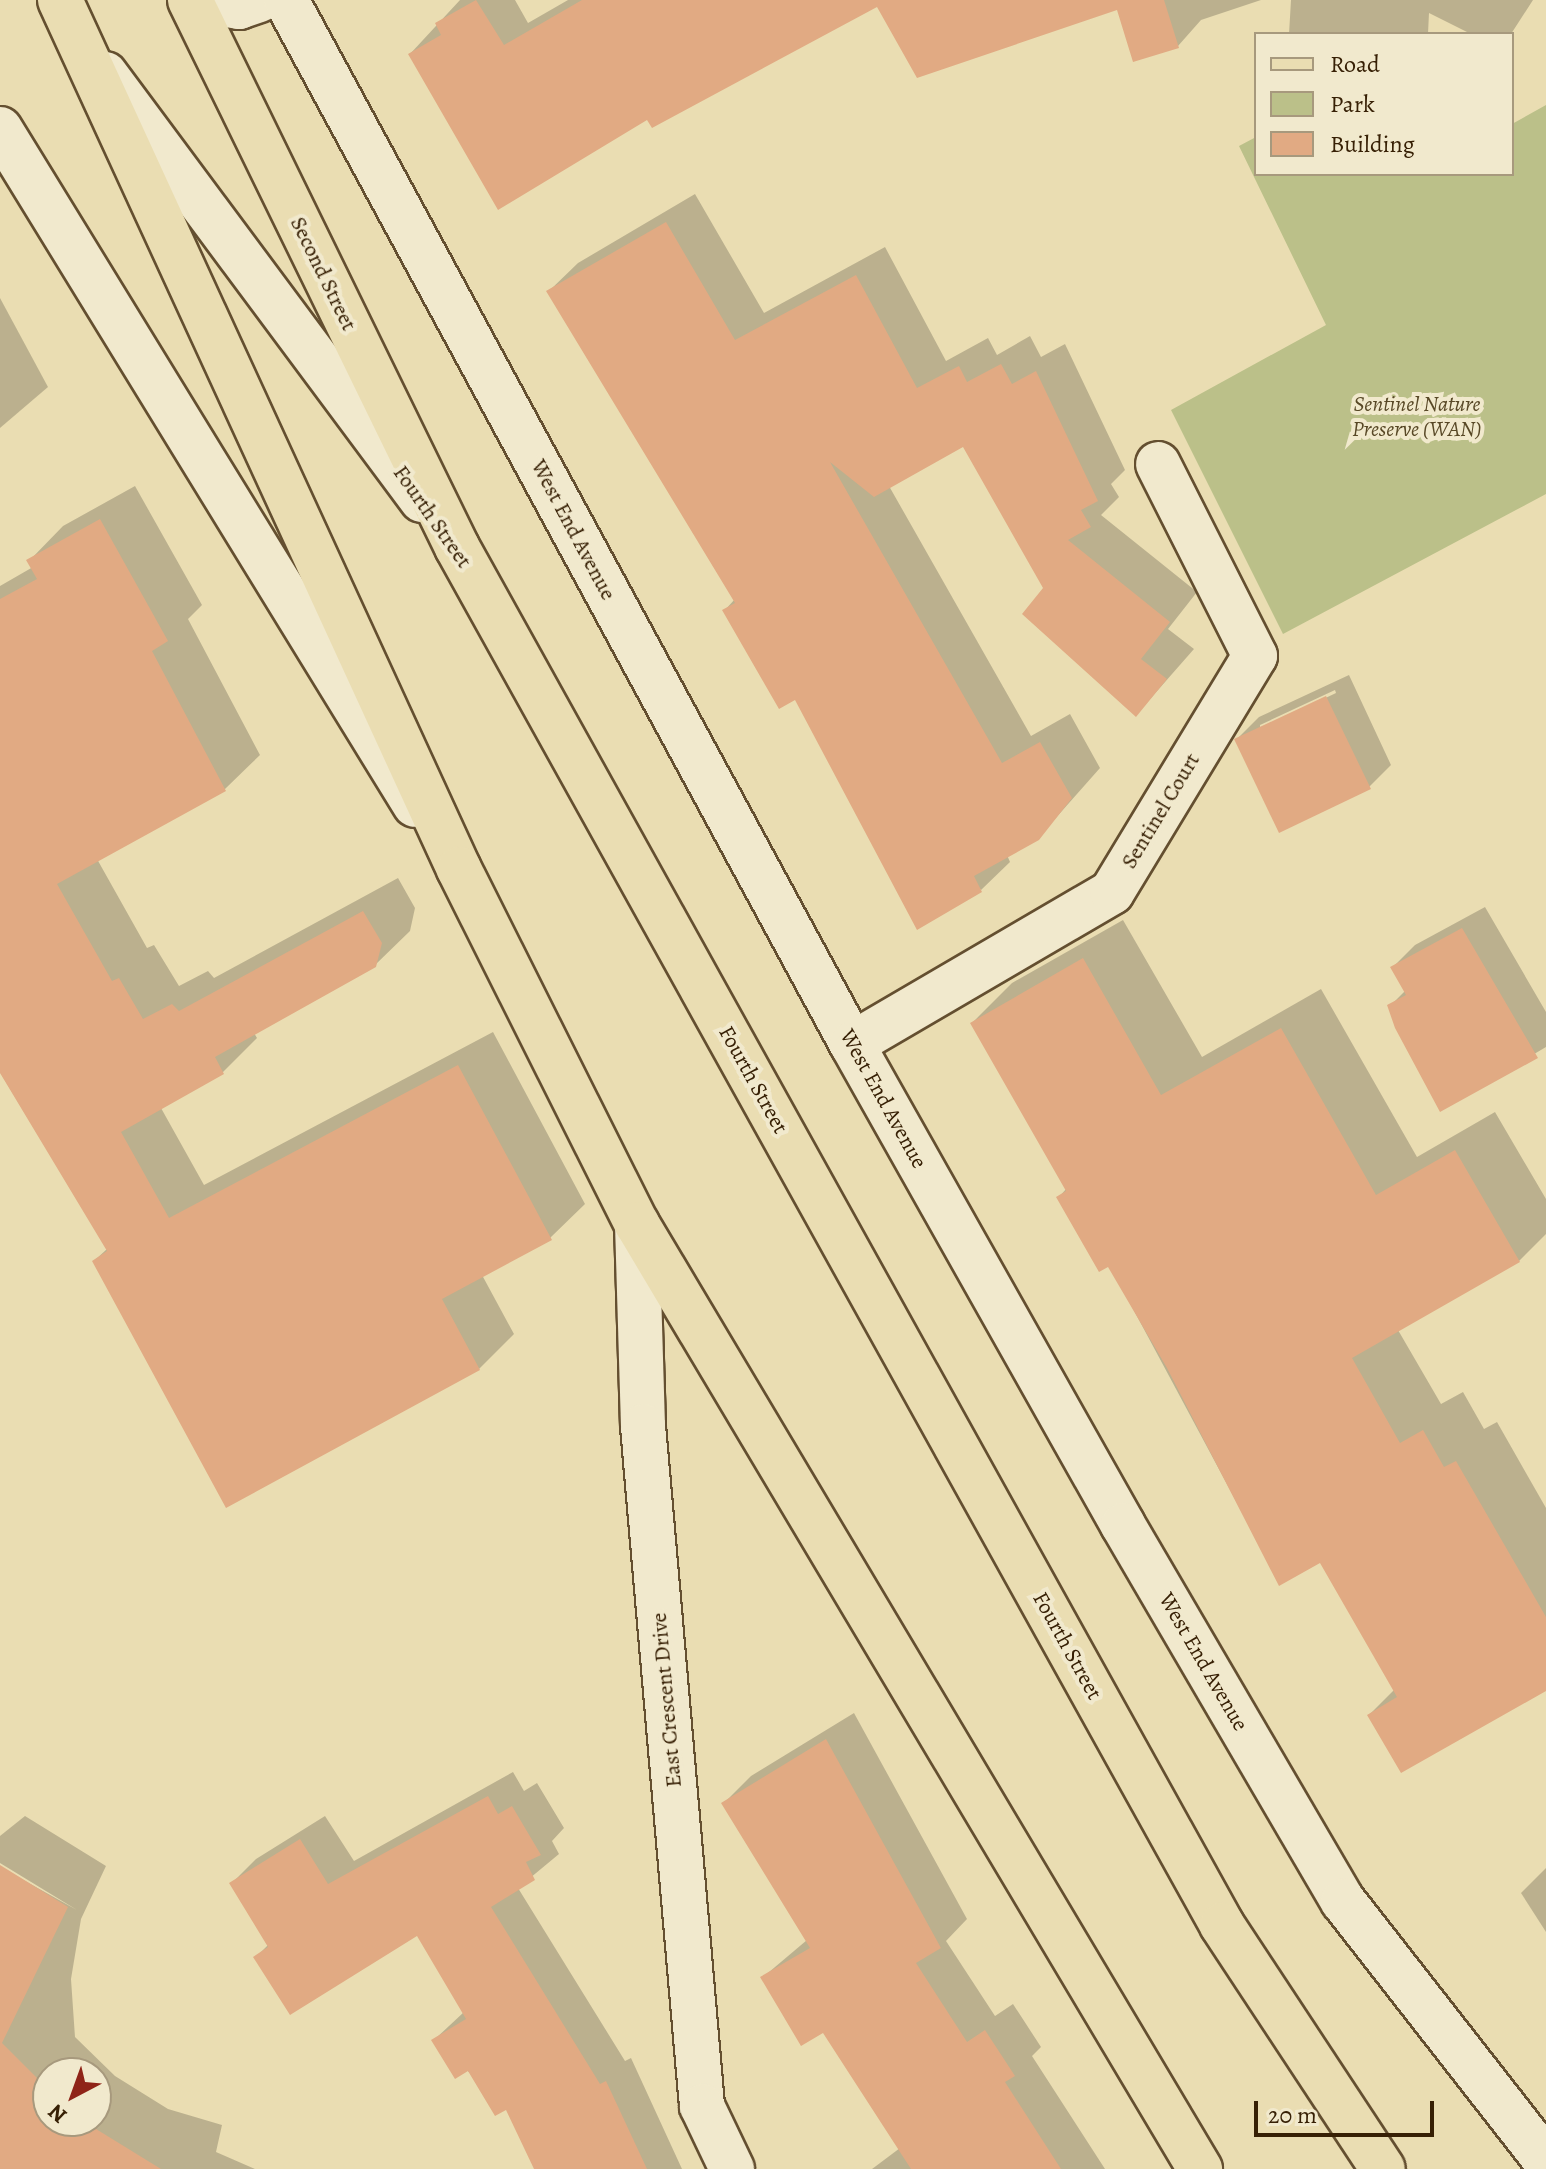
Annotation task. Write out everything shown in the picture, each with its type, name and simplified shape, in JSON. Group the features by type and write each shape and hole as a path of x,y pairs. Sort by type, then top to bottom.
{"main road":[{"name":"Second Street","path":"190,0 457,547"},
{"name":"Fourth Street","path":"59,9 459,869 637,1224 1200,2169"},
{"name":"Fourth Street","path":"457,547 1222,1925 1383,2169"}],"street":[{"path":"198,0 239,7 259,0"},
{"name":"West End Avenue","path":"286,0 852,1044 1343,1901 1539,2161"},
{"name":"Fourth Street","path":"59,9 457,547"},
{"name":"Fourth Street","path":"0,129 459,869"},
{"name":"Sentinel Court","path":"852,1044 1112,892 1255,656 1158,464"},
{"name":"East Crescent Drive","path":"637,1224 643,1426 702,2106 732,2169"}],"green space":[{"name":"Sentinel Nature Preserve (WAN)","path":"1546,105 1546,494 1283,634 1171,410 1326,325 1239,146 1254,138 1254,176 1514,176 1514,123"}],"building":[{"path":"476,0 504,45 582,0 1164,0 1179,48 1133,62 1117,10 917,78 877,7 652,128 647,120 498,210 408,54 441,35 435,23"},
{"path":"666,222 735,340 856,275 917,388 959,366 967,382 1001,364 1012,384 1036,371 1098,501 1081,510 1091,527 1068,540 1170,622 1141,659 1167,679 1136,717 1022,614 1043,588 963,447 874,497 830,462 1002,763 1040,742 1072,798 1039,840 974,876 982,892 917,930 795,700 779,709 722,610 735,603 546,291"},
{"path":"100,519 168,641 152,651 226,791 57,884 112,981 119,978 143,1019 172,1004 179,1011 363,911 382,943 376,967 215,1057 224,1074 121,1132 169,1218 458,1065 552,1240 442,1299 480,1370 226,1508 92,1261 107,1251 0,1073 0,599 37,579 26,560"},
{"path":"1326,696 1371,789 1279,833 1234,739"},
{"path":"1462,928 1538,1058 1440,1112 1395,1028 1387,1005 1406,995 1390,967"},
{"path":"1083,958 1161,1095 1281,1028 1376,1195 1455,1150 1520,1262 1352,1358 1400,1443 1423,1430 1444,1467 1456,1461 1546,1617 1546,1691 1401,1773 1367,1715 1397,1697 1320,1563 1279,1586 1167,1368 1108,1267 1099,1272 1056,1197 1066,1191 970,1023"},
{"path":"826,1739 941,1948 916,1963 967,2042 985,2030 1015,2076 1005,2082 1061,2169 911,2169 823,2033 801,2046 760,1977 810,1948 721,1803"},
{"path":"488,1796 498,1814 512,1806 541,1855 526,1862 535,1880 491,1907 600,2084 606,2081 647,2169 534,2169 506,2110 495,2116 468,2071 455,2079 431,2040 466,2019 417,1936 290,2015 253,1957 268,1947 229,1883 300,1839 328,1884"},
{"path":"0,1865 68,1907 2,2043 32,2073 32,2137 109,2137 161,2169 0,2169"}]}
